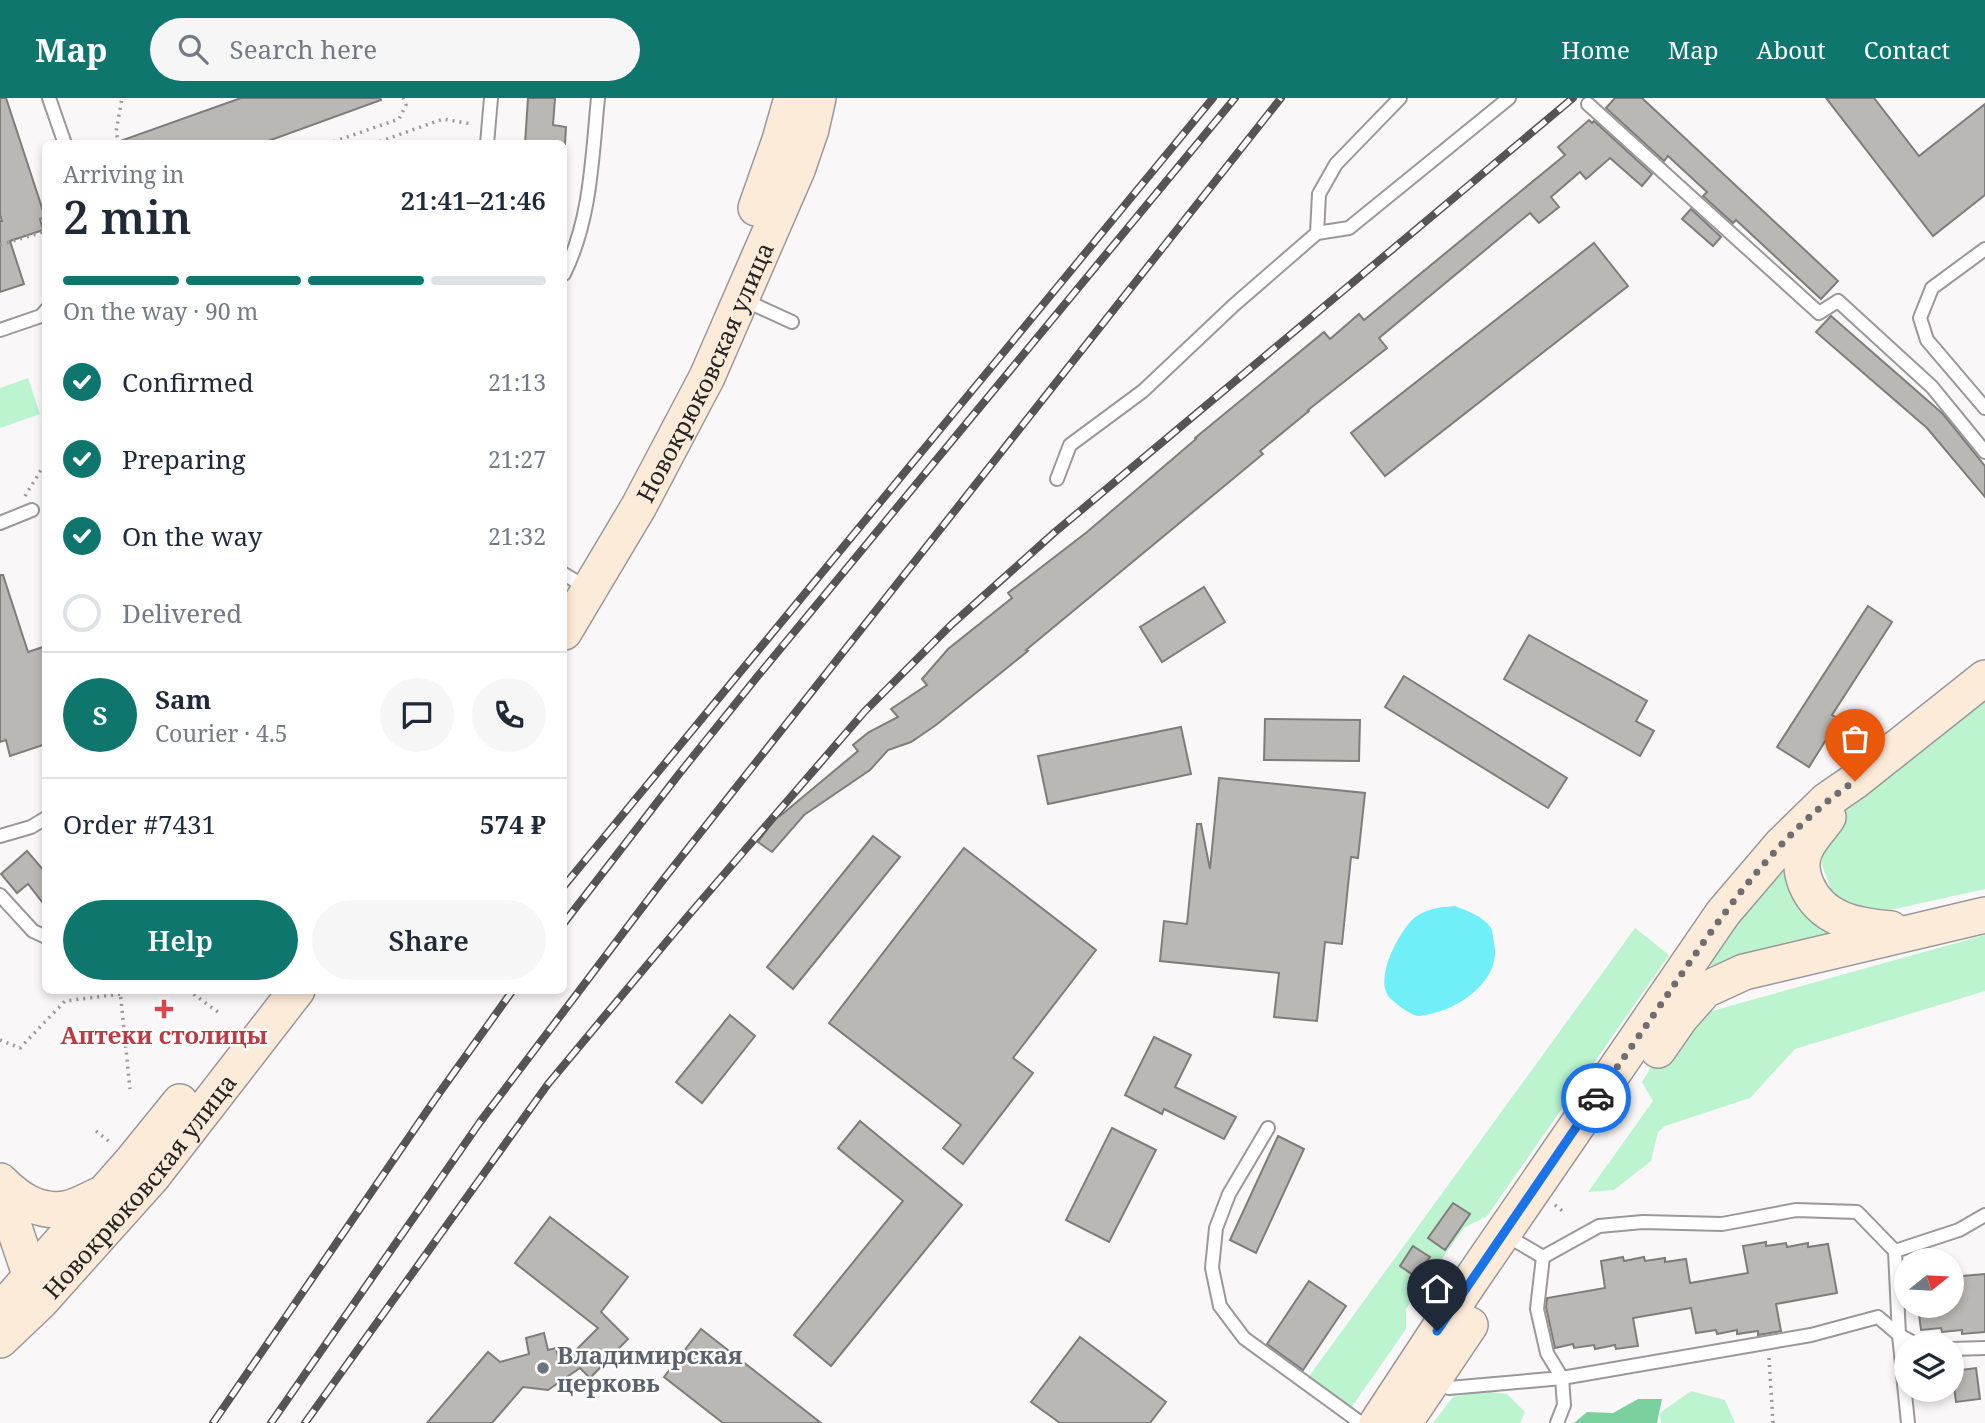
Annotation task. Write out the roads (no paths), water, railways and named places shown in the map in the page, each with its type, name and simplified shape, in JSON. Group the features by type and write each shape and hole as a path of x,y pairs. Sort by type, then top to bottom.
{"main road":[{"name":"Новокрюковская улица","path":"567,614 572,584 662,415 720,292 766,183 792,98"},
{"name":"Новокрюковская улица","path":"572,584 639,506 684,423 707,377 797,170 818,98"},
{"path":"1523,1245 1658,1008 1723,913 1781,845 1826,801 1985,678"},
{"path":"1855,781 1804,850 1801,865 1805,880 1812,897 1838,919 1860,927 1913,931"},
{"path":"1377,1423 1420,1378 1523,1245 1681,1017 1706,990 1744,972 1985,915"},
{"name":"Новокрюковская улица","path":"0,1340 17,1298 153,1136 264,994"},
{"name":"Новокрюковская улица","path":"17,1298 152,1177 294,994"},
{"path":"0,1183 18,1199 39,1208 65,1209 102,1194"},
{"path":"0,1183 17,1298"},
{"path":"1404,1423 1420,1378"}],"lane":[{"path":"49,98 64,140"},
{"path":"487,140 491,98"},
{"path":"567,267 587,205 597,98"},
{"path":"1317,233 1319,194 1336,164 1400,98"},
{"path":"1057,480 1070,445 1143,391 1234,305 1317,233 1349,228 1508,98"},
{"path":"1588,104 1819,313 1838,301 1932,387 1985,452"},
{"path":"1985,249 1932,288 1920,318 1927,340 1985,408"},
{"path":"741,298 792,322"},
{"path":"0,330 42,315"},
{"path":"6,521 32,510"},
{"path":"0,835 31,827 42,820"},
{"path":"0,895 33,931 42,935"},
{"path":"1268,1128 1229,1194 1216,1228 1212,1268 1220,1306 1244,1338 1361,1423"},
{"path":"1557,1423 1564,1405 1562,1378 1547,1353 1523,1245 1599,1226 1643,1222 1722,1224 1796,1210 1857,1212 1894,1250"},
{"path":"1904,1248 1959,1230 1985,1215"},
{"path":"1420,1378 1449,1388 1562,1378 1811,1335 1878,1317 1896,1332"},
{"path":"1964,1349 1985,1348"},
{"path":"1906,1402 1908,1423"}],"water":[{"path":"1455,906 1479,917 1491,928 1495,956 1492,968 1478,988 1457,1004 1434,1013 1414,1015 1391,999 1386,991 1384,981 1390,957 1401,934 1414,918 1428,911"}],"railway":[{"path":"567,882 1213,98"},
{"path":"567,919 757,677 1235,98"},
{"path":"271,1423 480,1122 663,880 1281,98"},
{"path":"305,1423 548,1084 688,916 865,711 951,625 1055,532 1573,98"},
{"path":"213,1423 510,994"}],"place":[{"name":"Аптеки столицы","path":"164,1009"},
{"name":"Владимирская церковь","path":"543,1368"}]}
